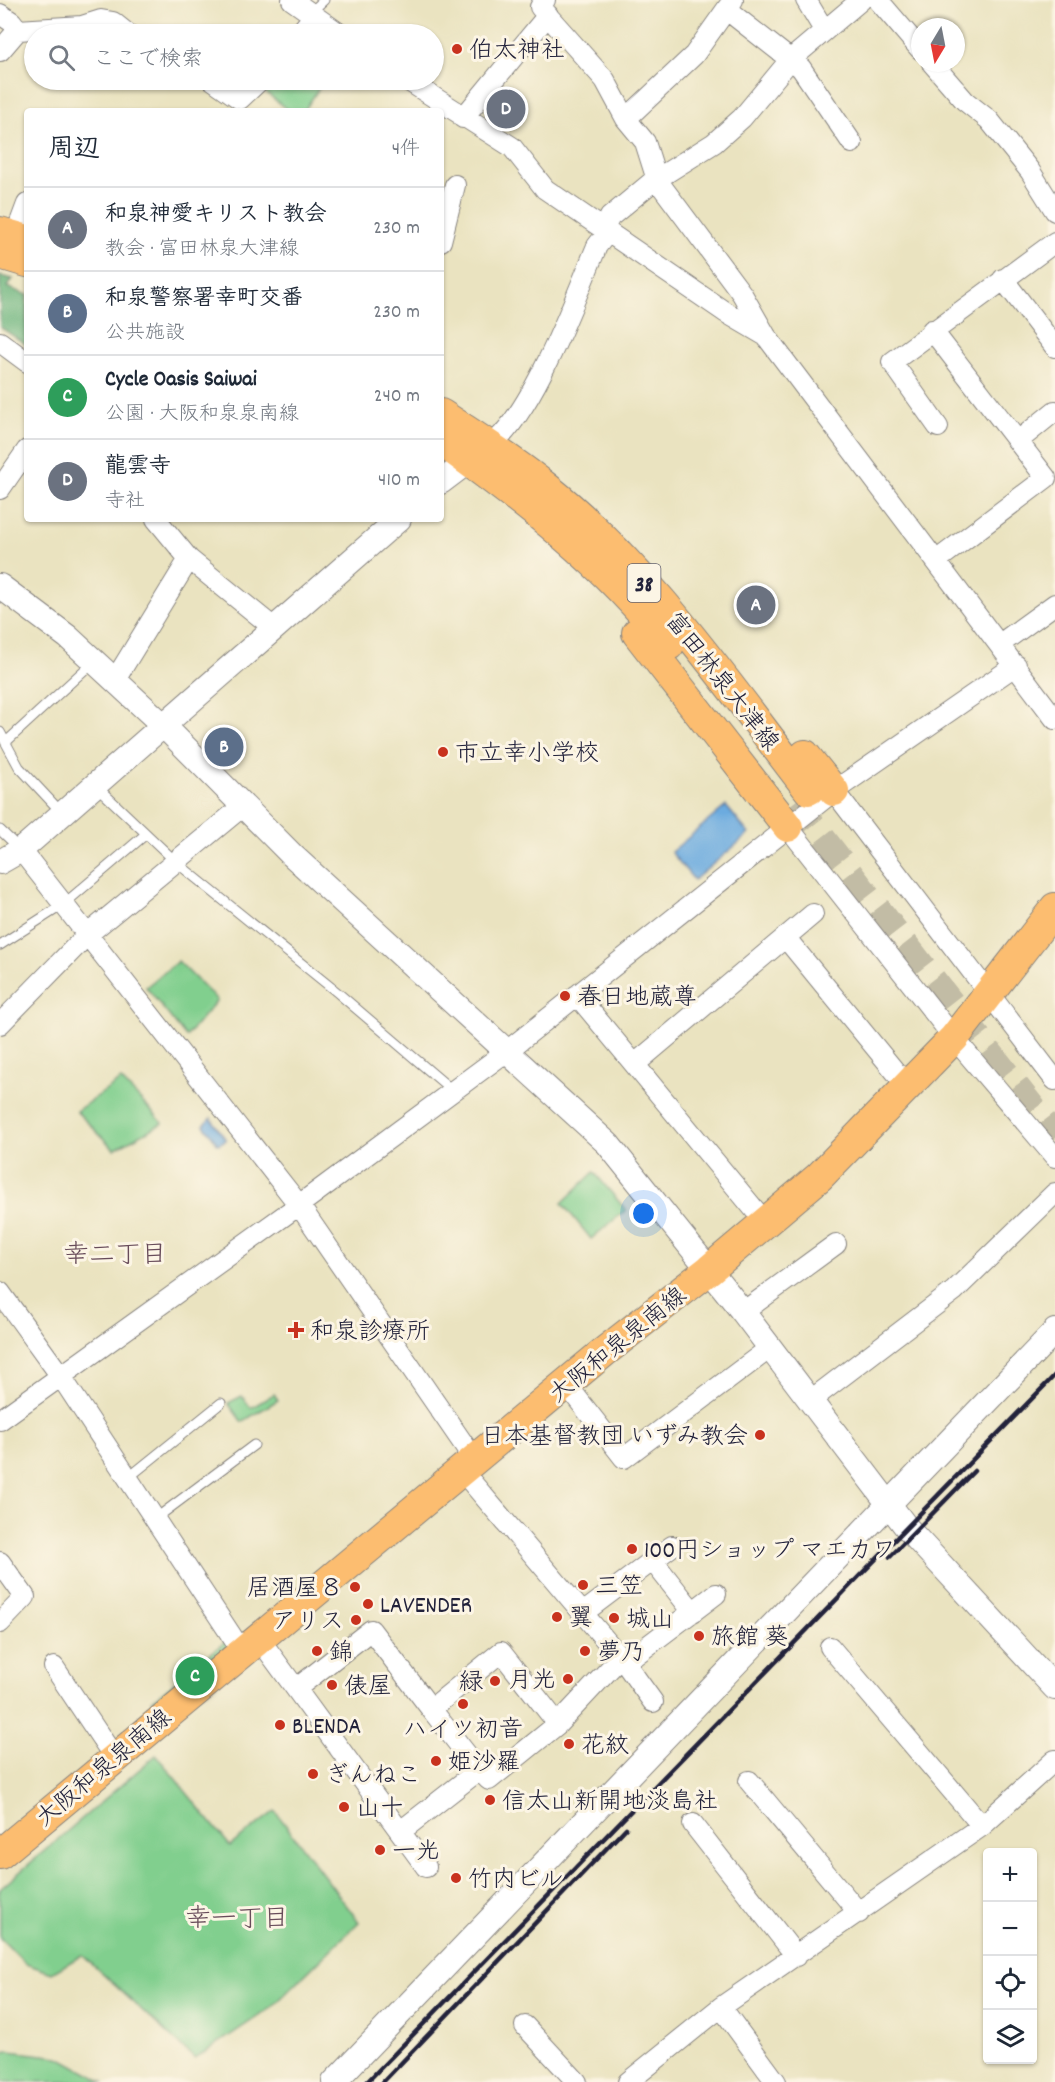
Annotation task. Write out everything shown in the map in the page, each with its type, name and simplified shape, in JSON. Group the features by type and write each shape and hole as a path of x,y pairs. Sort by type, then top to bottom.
{"main road":[{"name":"富田林泉大津線","path":"444,417 478,453 543,501 654,625 806,803"},
{"name":"富田林泉大津線","path":"444,442 478,453"},
{"path":"543,501 595,513 649,563 806,803"},
{"name":"大阪和泉泉南線","path":"3,1844 114,1757 566,1384 709,1270 764,1221 819,1177 954,1038 1055,908"}],"street":[{"path":"292,0 315,10 330,24"},
{"path":"806,0 824,30"},
{"path":"444,480 510,428 556,341 597,246 604,237 604,228 610,217 657,180 714,143 742,118 790,60 861,0"},
{"path":"878,0 911,38"},
{"path":"626,119 694,55 730,5 801,68 852,143"},
{"path":"463,118 541,6 605,80 626,119 645,142 657,180 742,294 766,336 1055,719"},
{"path":"306,24 315,10"},
{"path":"0,15 12,22 18,30"},
{"path":"86,24 101,20 116,24"},
{"path":"0,51 18,30 24,30"},
{"path":"940,72 965,101 989,120 1030,171 1055,211"},
{"path":"223,90 239,105 252,90"},
{"path":"421,90 512,147 545,189 725,312 766,336"},
{"path":"444,229 455,185"},
{"path":"14,245 24,213"},
{"path":"938,427 892,362 932,330 1055,242"},
{"path":"1003,279 1055,347"},
{"path":"932,330 1046,478 936,561"},
{"path":"0,342 24,360"},
{"path":"1018,441 1055,411"},
{"path":"0,489 24,454"},
{"path":"158,522 189,559 274,628"},
{"path":"0,862 21,850 396,522"},
{"path":"115,680 189,559"},
{"path":"0,586 68,637 163,724 291,855 608,1144 743,1312 913,1534 1055,1688"},
{"path":"1000,644 1055,604"},
{"path":"0,1420 299,1205 507,1051 578,995 806,803 1016,665"},
{"path":"806,803 989,994 1055,1080"},
{"path":"806,803 954,1038 1055,1157"},
{"path":"0,1024 87,935 243,806"},
{"path":"21,850 299,1205 467,1449 469,1479 623,1660 653,1702"},
{"path":"634,1064 813,914"},
{"path":"785,937 907,1086"},
{"path":"578,995 764,1221"},
{"path":"811,1400 954,1291 1055,1193"},
{"path":"743,1312 836,1244"},
{"path":"0,1292 60,1375 235,1641 266,1648 426,1867"},
{"path":"334,2082 1055,1331"},
{"path":"566,1384 624,1458 770,1348"},
{"path":"583,1613 672,1546"},
{"path":"653,1561 693,1612"},
{"path":"0,1562 25,1597 0,1623"},
{"path":"297,1688 370,1630 489,1780 558,1724 623,1660 716,1594"},
{"path":"830,1647 982,1826"},
{"path":"431,1709 501,1652 558,1724"},
{"path":"54,1667 114,1757"},
{"path":"628,2082 721,2007 982,1826 1055,1760"},
{"path":"401,1831 479,1770"},
{"path":"748,1781 859,1913"},
{"path":"693,1824 796,1956"},
{"path":"721,2007 776,2082"},
{"path":"525,2026 577,2082"}],"lane":[{"path":"6,742 94,661"},
{"path":"0,732 19,767 62,813"},
{"path":"94,785 176,862 338,993 453,1091"},
{"path":"0,830 21,850"},
{"path":"0,945 64,904 147,834"},
{"path":"128,1478 221,1403"},
{"path":"155,1519 254,1445"}],"green space":[{"path":"263,90 318,90 306,108 285,108"},
{"path":"0,276 13,279 7,287 24,294 24,343 0,327"},
{"path":"178,961 217,1000 186,1037 146,987"},
{"path":"121,1080 163,1123 114,1149 76,1111"},
{"path":"594,1172 626,1210 591,1239 562,1203"},
{"path":"274,1394 278,1400 242,1422 228,1403 242,1396 251,1408"},
{"path":"229,1639 238,1652 163,1713 152,1700"},
{"path":"156,1755 230,1846 275,1811 359,1922 272,2007 195,2059 82,1955 52,1973 26,1964 0,1938 0,1889"},
{"path":"3,2052 59,2057 104,2082 1,2082"}],"water":[{"path":"726,806 749,834 694,880 671,852"},
{"path":"211,1118 226,1140 218,1144 204,1125"}],"tunnel":[{"path":"793,803 1055,1139"}],"railway":[{"path":"367,2082 1055,1375"},
{"path":"890,1557 974,1471"},
{"path":"383,2082 626,1828"}],"place":[{"name":"伯太神社","path":"457,49"},
{"name":"龍雲寺","path":"506,109"},
{"name":"和泉神愛キリスト教会","path":"756,605"},
{"name":"和泉警察署幸町交番","path":"224,747"},
{"name":"市立幸小学校","path":"443,752"},
{"name":"春日地蔵尊","path":"565,996"},
{"name":"和泉診療所","path":"296,1330"},
{"name":"日本基督教団 いずみ教会","path":"760,1435"},
{"name":"100円ショップ マエカワ","path":"632,1549"},
{"name":"三笠","path":"583,1585"},
{"name":"居酒屋８","path":"355,1587"},
{"name":"LAVENDER","path":"368,1604"},
{"name":"翼","path":"557,1617"},
{"name":"城山","path":"614,1618"},
{"name":"アリス","path":"356,1620"},
{"name":"旅館 葵","path":"699,1636"},
{"name":"錦","path":"317,1651"},
{"name":"夢乃","path":"585,1651"},
{"name":"Cycle Oasis Saiwai","path":"195,1676"},
{"name":"月光","path":"568,1679"},
{"name":"緑","path":"495,1681"},
{"name":"俵屋","path":"332,1685"},
{"name":"ハイツ初音","path":"463,1704"},
{"name":"BLENDA","path":"280,1725"},
{"name":"花紋","path":"569,1744"},
{"name":"姫沙羅","path":"436,1761"},
{"name":"ぎんねこ","path":"313,1774"},
{"name":"信太山新開地淡島社","path":"490,1800"},
{"name":"山十","path":"344,1807"},
{"name":"一光","path":"380,1850"},
{"name":"竹内ビル","path":"456,1878"}],"district":[{"name":"幸二丁目","path":"115,1253"},
{"name":"幸一丁目","path":"237,1917"}]}
